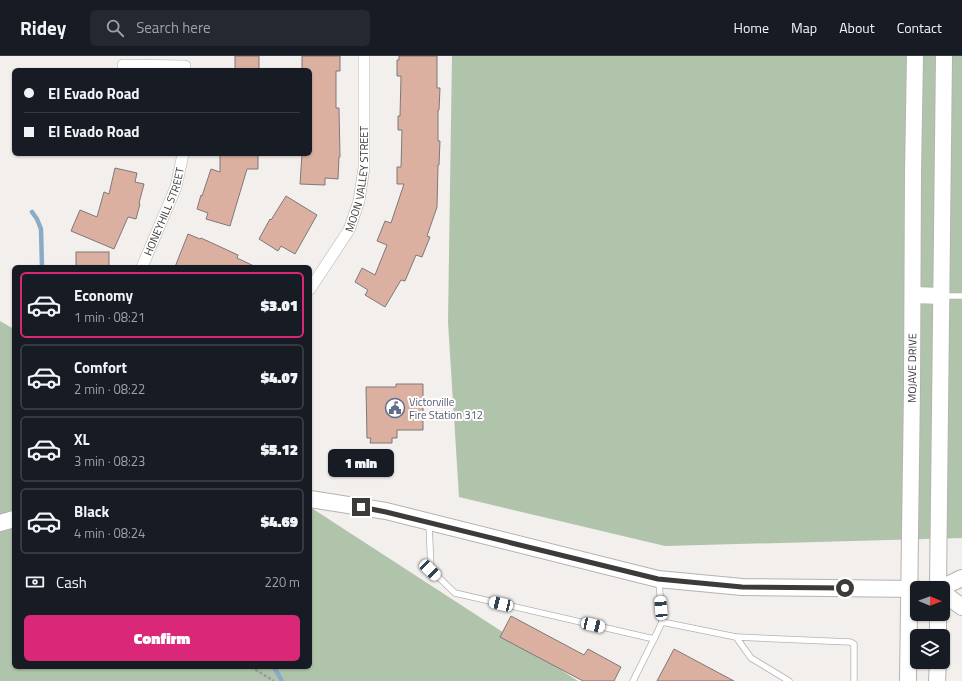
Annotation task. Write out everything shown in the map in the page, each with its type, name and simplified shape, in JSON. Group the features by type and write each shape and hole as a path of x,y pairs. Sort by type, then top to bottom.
{"main road":[{"name":"MOJAVE DRIVE","path":"913,581 913,174 915,56"},
{"path":"938,581 944,56"},
{"path":"913,295 942,296"},
{"path":"312,499 386,512 658,579 742,587 910,589"},
{"path":"0,523 12,520"},
{"path":"950,584 962,578"},
{"path":"950,598 962,607"},
{"name":"MOJAVE DRIVE","path":"908,681 911,621"},
{"path":"937,681 938,669"}],"street":[{"name":"MOON VALLEY STREET","path":"312,286 349,230 359,201 364,168 364,56"},
{"path":"123,64 185,64"},
{"name":"HONEYHILL STREET","path":"143,265 176,187 183,156"}],"lane":[{"path":"942,296 962,296"},
{"path":"429,522 430,570 455,593 654,639"},
{"path":"633,681 662,622 658,579"},
{"path":"662,622 736,637 850,642 854,644 854,681"},
{"path":"736,637 751,658 790,681"}],"path":[{"path":"254,669 274,681"}],"green space":[{"path":"452,56 962,56 962,538 665,546 459,497 448,322"},
{"path":"0,321 12,328 12,669 312,669 312,508 578,681 0,681"}],"building":[{"path":"235,56 259,56 259,68 235,68"},
{"path":"302,56 340,56 340,71 336,71 336,108 339,108 340,157 338,179 325,178 325,185 300,184 302,156 312,156 312,68 302,68"},
{"path":"399,56 437,56 437,88 440,88 438,141 440,141 437,207 427,236 430,237 422,257 416,255 405,281 401,280 385,307 365,295 368,290 355,282 362,268 375,275 387,245 377,241 385,221 391,223 404,184 397,184 397,167 401,167 402,130 398,130 398,116 400,116 401,76 397,76 397,60 399,60"},
{"path":"220,156 258,156 258,169 247,169 230,226 206,219 208,213 197,209 211,169 220,172"},
{"path":"115,168 137,173 135,182 144,184 136,219 128,217 114,249 71,231 80,210 97,217 104,192 109,194"},
{"path":"286,196 317,215 295,254 281,246 278,251 259,239 270,219 271,220"},
{"path":"188,234 200,239 201,238 238,255 237,258 252,265 176,265"},
{"path":"76,252 109,252 109,265 76,265"},
{"name":"Victorville Fire Station 312","path":"396,384 423,384 423,430 397,430 397,438 392,438 392,443 370,443 371,438 367,438 366,387 396,387"},
{"path":"511,616 584,655 588,649 621,667 614,681 583,681 500,637"},
{"path":"674,649 734,681 657,681"}],"waterway":[{"path":"32,212 41,229 42,265"},
{"path":"275,669 282,681"}],"place":[{"name":"Victorville Fire Station 312","path":"395,408"}],"route":[{"path":"361,507 658,579 742,587 845,588"}]}
